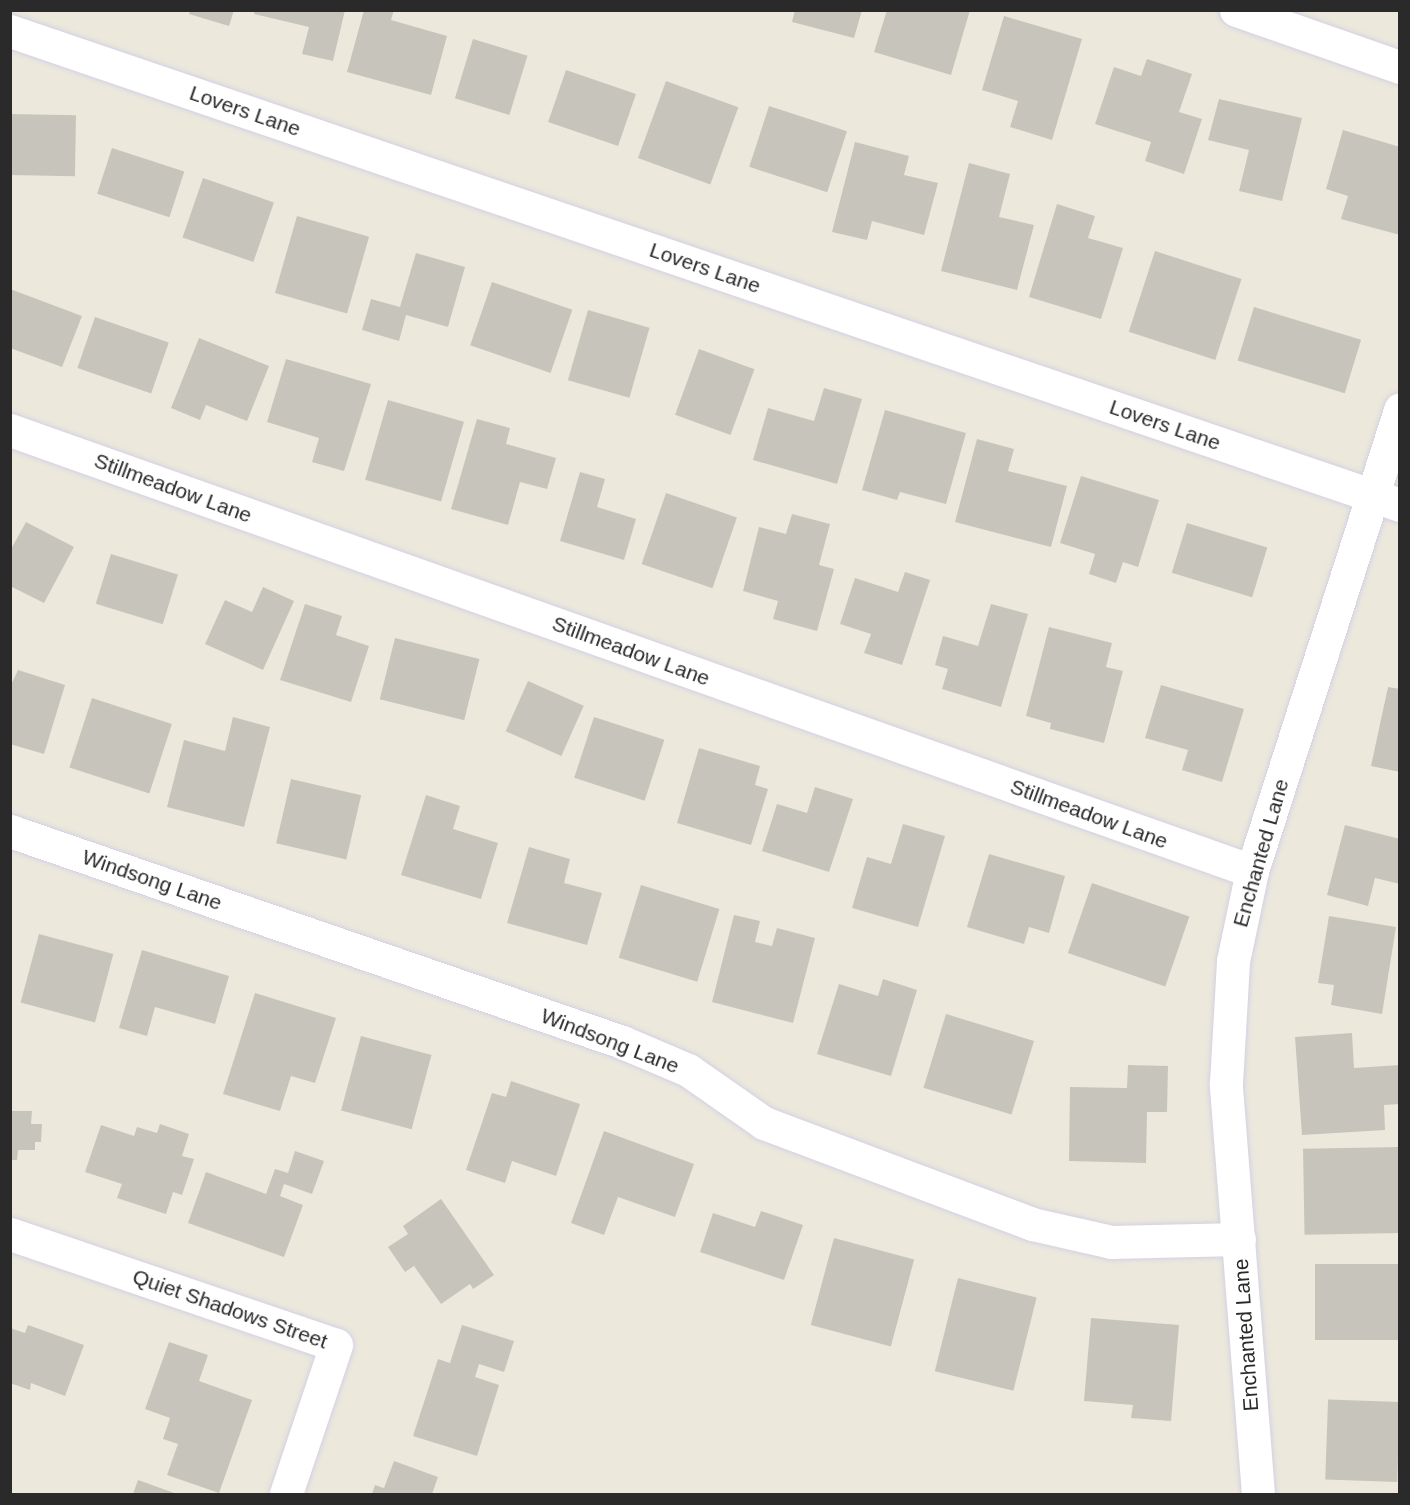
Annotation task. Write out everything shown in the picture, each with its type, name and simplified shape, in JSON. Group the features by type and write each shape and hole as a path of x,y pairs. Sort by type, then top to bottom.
{"street":[{"path":"1236,10 1400,67"},
{"name":"Lovers Lane","path":"10,32 1386,501"},
{"name":"Enchanted Lane","path":"1258,1494 1226,1083 1227,1022 1233,961 1252,872 1386,501 1400,408"},
{"name":"Stillmeadow Lane","path":"10,430 1252,872"},
{"name":"Windsong Lane","path":"10,831 633,1047 688,1070 764,1123 1032,1224 1111,1242 1239,1239"},
{"name":"Quiet Shadows Street","path":"10,1234 336,1345 286,1494"}],"building":[{"path":"190,10 234,10 229,26 189,14"},
{"path":"255,10 345,10 333,61 302,54 309,27 254,14"},
{"path":"364,10 394,10 391,20 447,36 431,95 347,72"},
{"path":"795,10 862,10 854,38 792,22"},
{"path":"887,10 970,10 951,75 874,52"},
{"path":"1004,16 1082,39 1052,140 1010,127 1018,101 982,90"},
{"path":"473,39 528,56 509,115 455,98"},
{"path":"1147,59 1192,74 1179,112 1202,119 1184,174 1145,161 1151,142 1095,124 1114,67 1141,76"},
{"path":"566,70 636,94 618,146 548,122"},
{"path":"666,81 738,107 710,184 638,158"},
{"path":"1219,99 1302,118 1282,201 1239,191 1249,150 1208,140"},
{"path":"769,106 847,131 827,192 749,167"},
{"path":"10,114 76,115 75,176 10,175"},
{"path":"1343,130 1400,147 1400,235 1341,219 1348,196 1326,189"},
{"path":"855,142 909,156 904,175 938,183 924,235 872,221 867,240 832,232"},
{"path":"112,148 184,171 169,217 97,194"},
{"path":"969,163 1010,174 999,217 1034,225 1017,290 941,271"},
{"path":"203,178 274,202 253,262 182,238"},
{"path":"1057,204 1095,216 1088,238 1123,248 1101,319 1029,297"},
{"path":"297,216 369,237 347,314 275,293"},
{"path":"1155,251 1242,279 1215,360 1129,332"},
{"path":"416,253 465,267 448,327 406,315 399,341 362,330 371,299 400,307"},
{"path":"492,282 572,310 551,373 470,345"},
{"path":"10,289 82,316 62,367 10,348"},
{"path":"1254,307 1361,340 1345,393 1238,361"},
{"path":"588,310 650,328 629,398 568,380"},
{"path":"95,317 169,342 151,393 77,368"},
{"path":"199,338 269,366 247,421 206,405 200,420 171,408"},
{"path":"699,349 754,369 731,435 675,415"},
{"path":"286,359 371,384 344,471 312,462 319,438 267,422"},
{"path":"824,388 862,399 837,484 753,460 768,408 814,421"},
{"path":"388,400 464,422 441,502 365,480"},
{"path":"885,410 966,433 946,504 900,492 897,500 862,490"},
{"path":"477,419 510,428 506,444 556,458 547,489 520,482 508,525 451,509"},
{"path":"977,439 1014,449 1008,471 1067,486 1051,547 955,522"},
{"path":"580,472 605,479 597,507 636,519 624,560 560,541"},
{"path":"1081,476 1159,500 1138,567 1123,562 1116,583 1089,574 1095,554 1060,543"},
{"path":"666,493 737,517 712,588 642,564"},
{"path":"792,514 830,524 819,565 834,569 817,631 773,619 778,601 743,591 759,527 786,534"},
{"path":"26,522 74,547 44,603 10,586 10,551"},
{"path":"1187,523 1267,548 1252,597 1172,573"},
{"path":"111,554 178,574 163,624 96,604"},
{"path":"905,572 930,580 902,665 864,653 871,634 840,624 855,578 898,592"},
{"path":"263,587 294,601 263,670 205,644 225,600 252,612"},
{"path":"305,604 342,616 336,635 369,646 351,702 280,680"},
{"path":"991,604 1028,614 1001,707 942,689 948,669 935,665 943,636 978,646"},
{"path":"1049,627 1112,643 1106,667 1123,671 1104,743 1050,729 1051,723 1026,716"},
{"path":"395,638 479,659 464,720 380,699"},
{"path":"18,670 65,685 44,754 10,744 10,687"},
{"path":"528,681 584,706 561,756 506,731"},
{"path":"1161,685 1244,709 1222,782 1182,770 1188,750 1145,738"},
{"path":"1388,687 1400,689 1400,772 1371,766"},
{"path":"92,698 172,724 149,793 69,767"},
{"path":"233,717 270,727 244,827 167,807 184,740 225,751"},
{"path":"594,717 664,740 645,801 574,778"},
{"path":"699,748 760,766 755,785 768,789 751,845 677,823"},
{"path":"291,779 361,795 346,860 276,843"},
{"path":"815,787 853,799 829,872 762,851 777,804 807,813"},
{"path":"426,795 460,806 453,829 498,843 481,899 401,875"},
{"path":"903,824 945,836 918,927 852,908 867,857 891,864"},
{"path":"1345,825 1400,839 1400,884 1375,878 1368,906 1327,895"},
{"path":"529,847 570,859 564,883 602,893 587,945 507,923"},
{"path":"989,854 1065,876 1049,933 1029,927 1024,944 967,927"},
{"path":"1092,883 1189,917 1165,987 1068,953"},
{"path":"641,885 719,909 697,982 619,958"},
{"path":"734,915 760,921 755,942 772,946 777,928 815,938 793,1023 712,1002"},
{"path":"1329,916 1396,927 1382,1014 1331,1005 1334,985 1318,983"},
{"path":"39,934 113,954 95,1023 21,1003"},
{"path":"142,950 229,976 215,1024 155,1007 147,1036 119,1028"},
{"path":"883,979 917,990 891,1076 817,1054 839,984 878,996"},
{"path":"255,993 336,1018 315,1083 291,1076 280,1111 223,1094"},
{"path":"946,1014 1034,1041 1011,1115 923,1088"},
{"path":"1352,1033 1354,1068 1400,1065 1400,1104 1384,1105 1385,1130 1302,1135 1295,1037"},
{"path":"361,1036 432,1055 412,1129 341,1110"},
{"path":"1128,1065 1168,1066 1167,1112 1147,1112 1146,1163 1069,1161 1070,1087 1127,1088"},
{"path":"511,1081 580,1104 556,1176 512,1161 505,1183 466,1170 492,1093 506,1097"},
{"path":"10,1111 32,1111 31,1124 42,1124 41,1142 35,1142 35,1150 18,1150 17,1160 10,1160"},
{"path":"160,1124 189,1134 182,1156 194,1159 182,1195 173,1192 166,1214 117,1198 122,1184 85,1172 101,1125 134,1136 137,1127 157,1133"},
{"path":"604,1131 694,1164 675,1217 618,1197 604,1235 571,1223"},
{"path":"1399,1147 1400,1233 1305,1235 1303,1149"},
{"path":"295,1151 324,1161 312,1194 284,1184 280,1196 303,1205 284,1257 188,1223 206,1172 266,1194 275,1169 288,1173"},
{"path":"441,1199 494,1275 473,1289 470,1284 441,1304 414,1266 405,1272 388,1247 408,1234 403,1226"},
{"path":"761,1211 803,1225 784,1280 700,1252 713,1213 755,1227"},
{"path":"834,1238 914,1259 891,1346 811,1325"},
{"path":"1315,1264 1400,1264 1400,1340 1315,1340"},
{"path":"958,1278 1037,1298 1013,1391 935,1371"},
{"path":"1091,1318 1179,1325 1171,1421 1131,1418 1133,1405 1084,1401"},
{"path":"28,1325 84,1345 65,1396 31,1383 30,1390 10,1383 10,1328 25,1333"},
{"path":"462,1325 514,1341 504,1372 479,1364 475,1377 499,1385 477,1456 413,1436 438,1359 450,1363"},
{"path":"169,1342 208,1355 199,1381 252,1400 219,1493 167,1475 178,1444 163,1439 170,1418 145,1409"},
{"path":"1328,1399 1400,1402 1397,1482 1325,1479"},
{"path":"394,1461 438,1477 432,1494 372,1494 375,1485 384,1488"},
{"path":"138,1480 177,1494 133,1494"}]}
